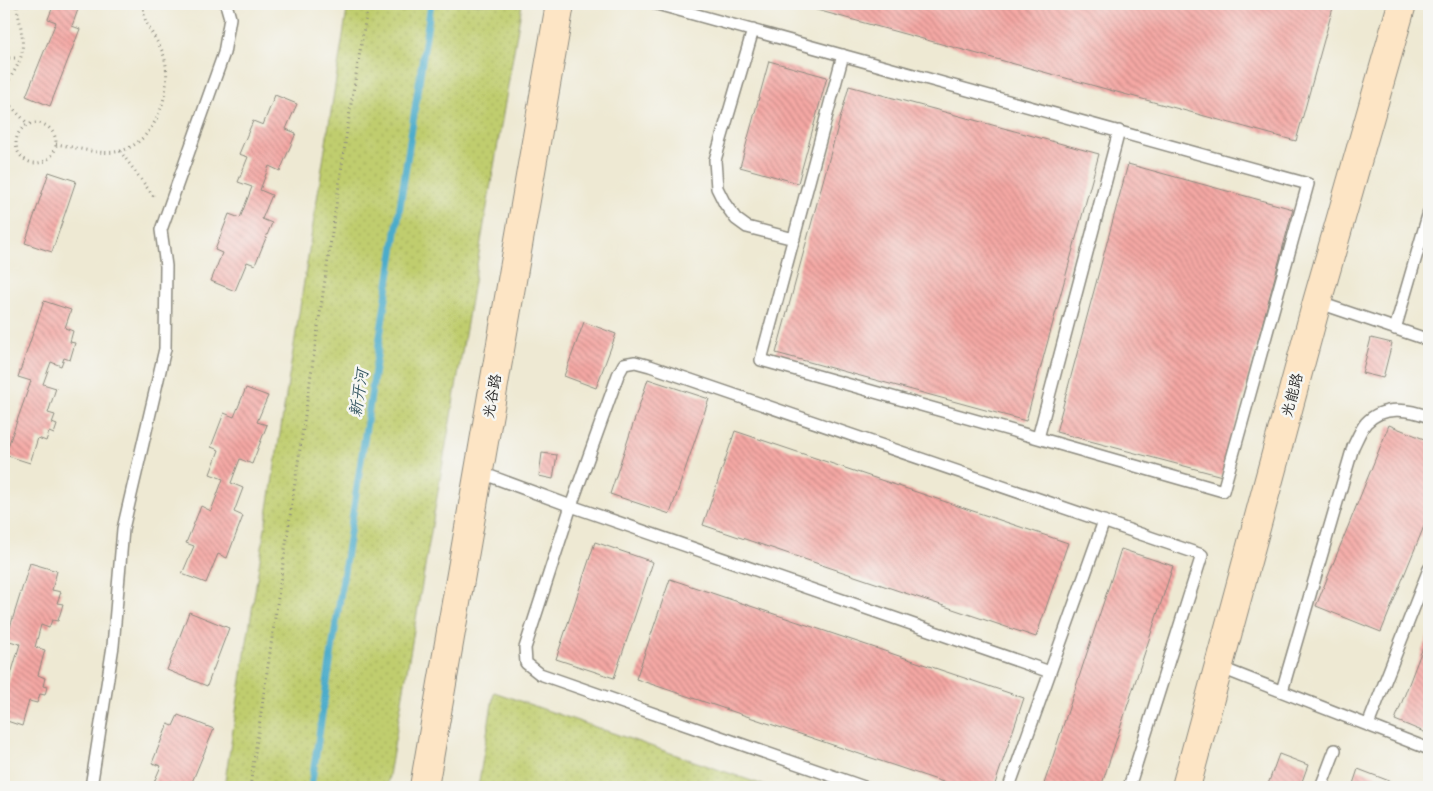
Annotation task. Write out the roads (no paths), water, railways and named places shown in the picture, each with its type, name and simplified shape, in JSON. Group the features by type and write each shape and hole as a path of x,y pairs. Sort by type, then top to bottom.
{"street":[{"name":"光谷路","path":"424,787 560,4"},
{"name":"光能路","path":"1186,787 1317,302 1402,4"}],"lane":[{"path":"91,787 112,646 123,529 165,349 166,266 161,230 224,53 230,18 226,4"},
{"path":"657,4 753,30 1119,131 1308,184 1222,491 761,360 843,55"},
{"path":"753,30 715,160 717,188 725,204 736,219 747,227 794,239"},
{"path":"1038,438 1119,131"},
{"path":"1395,329 1429,212"},
{"path":"1317,302 1429,340"},
{"path":"864,787 540,674 526,663 525,648 571,506 618,375 624,364 635,362 1202,555 1129,787"},
{"path":"1282,691 1353,447 1366,423 1379,414 1394,409 1416,411 1429,416"},
{"path":"479,472 571,506 1050,672"},
{"path":"1009,787 1104,521"},
{"path":"1368,725 1429,569"},
{"path":"1219,667 1429,749"},
{"path":"1321,787 1335,750"}],"waterway":[{"name":"新开河","path":"311,787 431,4"}]}
